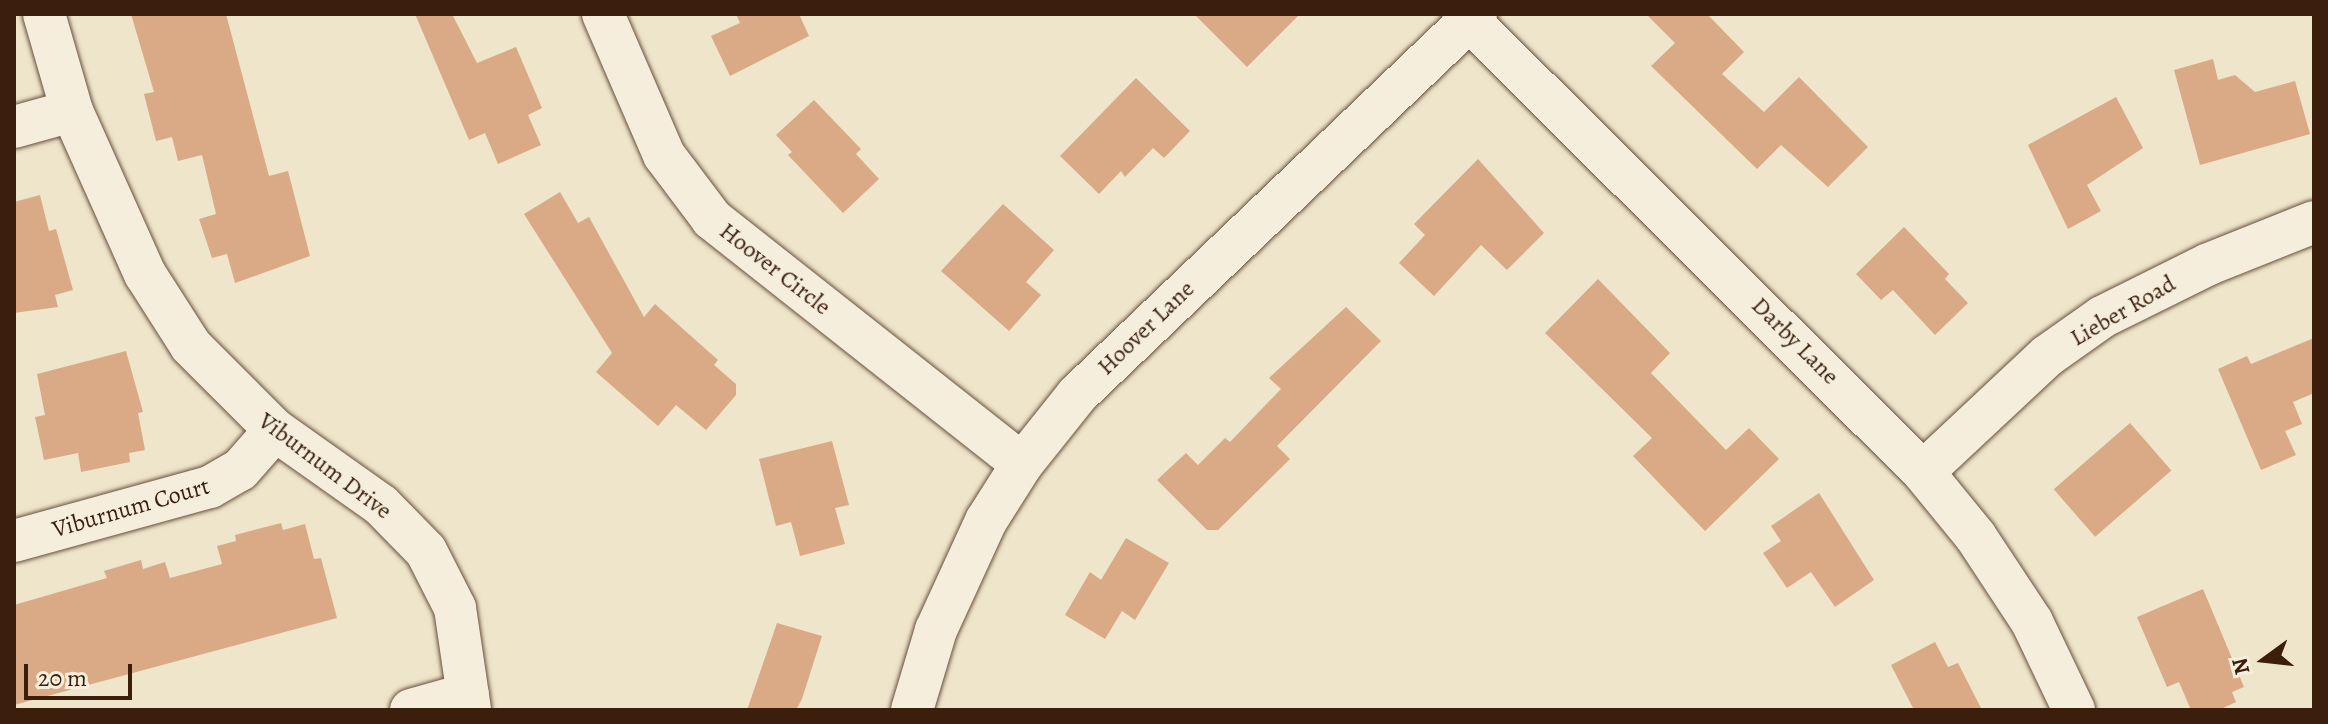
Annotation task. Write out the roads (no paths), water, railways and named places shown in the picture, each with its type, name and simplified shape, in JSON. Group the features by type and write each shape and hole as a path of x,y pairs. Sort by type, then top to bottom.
{"street":[{"name":"Viburnum Drive","path":"44,14 72,111 153,289 191,346 275,430 381,505 426,551 455,608 469,702"},
{"name":"Hoover Circle","path":"603,14 670,167 712,219 1022,464"},
{"name":"Hoover Lane","path":"912,710 942,614 986,521 1022,464 1108,362 1469,16"},
{"name":"Darby Lane","path":"1469,16 1923,472 1976,537 2026,612 2074,710"},
{"path":"14,127 72,111"},
{"name":"Lieber Road","path":"1923,472 2047,356 2102,317 2209,264 2314,222"},
{"name":"Viburnum Court","path":"14,541 210,487 240,470 275,430"},
{"path":"411,710 469,702"}]}
